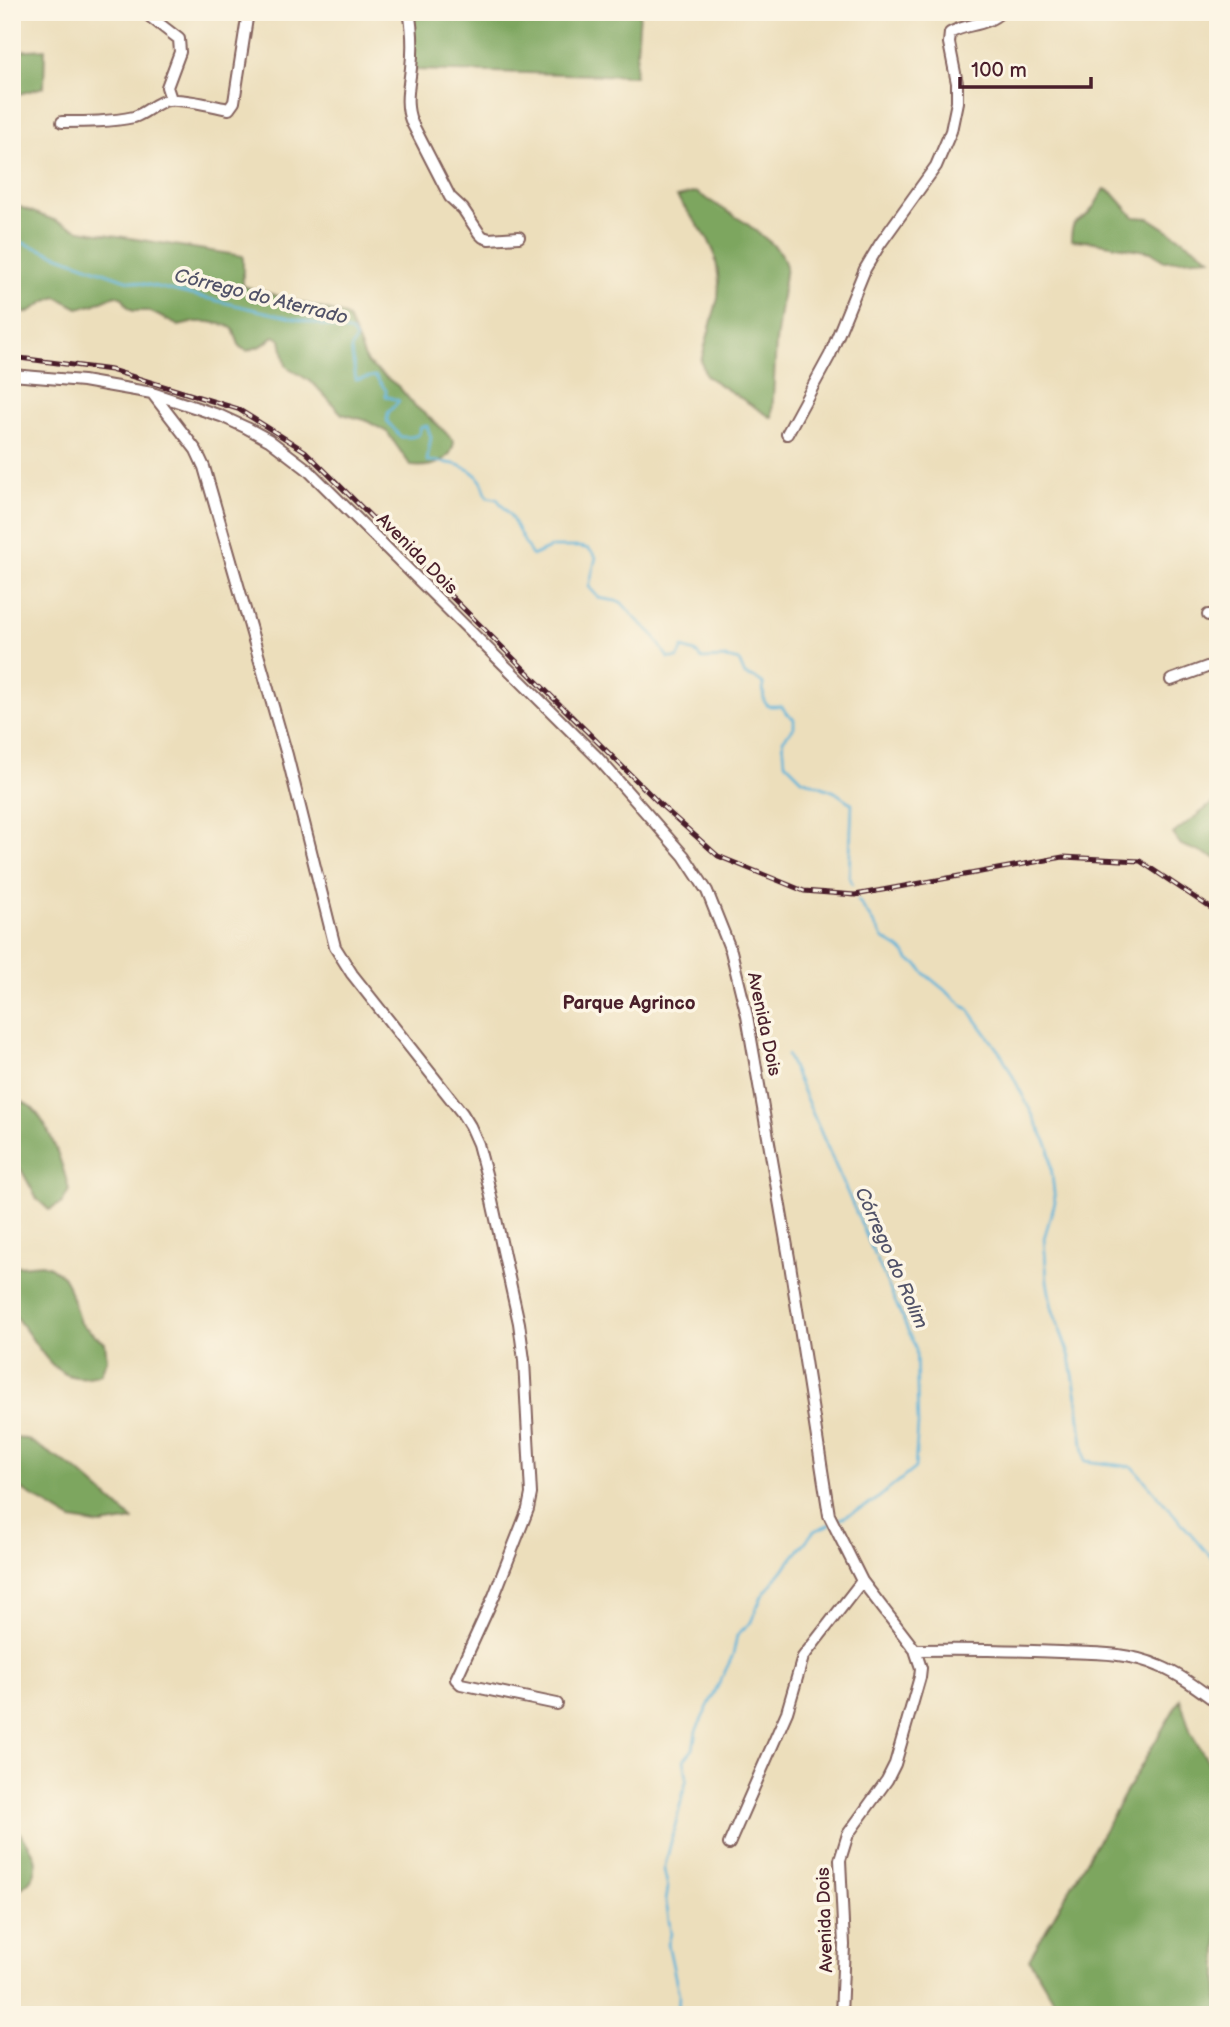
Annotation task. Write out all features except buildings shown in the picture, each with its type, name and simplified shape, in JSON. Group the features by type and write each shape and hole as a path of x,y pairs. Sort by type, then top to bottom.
{"street":[{"path":"144,12 179,38 180,52 167,87 171,99"},
{"path":"62,122 136,116 157,103 171,99 229,109 234,102 248,12"},
{"path":"409,12 413,32 407,112 412,123 450,197 463,209 479,233 489,239 519,237"},
{"path":"787,434 830,355 865,269 936,166 951,131 957,102 957,83 949,43 950,33 994,19 1001,12"},
{"name":"Avenida Dois","path":"12,375 82,381 152,393 221,416 269,440 307,469 597,757 684,856 707,891 731,951 747,1016 830,1517 862,1581 915,1650 921,1668 895,1764 887,1780 848,1834 840,1860 844,1945 841,2015"},
{"path":"152,393 196,450 205,467 287,755 335,947 352,974 462,1113 478,1144 519,1322 524,1360 531,1494 528,1509 494,1597 456,1679 461,1684 556,1704"},
{"path":"1171,680 1218,663"},
{"path":"729,1844 787,1713 803,1657 862,1581"},
{"path":"915,1650 981,1649 1124,1656 1159,1666 1218,1703"}],"green space":[{"path":"403,12 640,12 635,76 414,70 413,42"},
{"path":"45,49 44,87 12,96 12,51"},
{"path":"1105,189 1113,193 1134,217 1149,218 1211,258 1164,261 1151,252 1071,240 1074,224 1089,213"},
{"path":"696,192 746,223 771,243 781,253 786,266 776,342 772,418 706,376 701,361 718,298 717,267 708,239 677,197"},
{"path":"12,204 80,230 243,256 243,286 348,318 367,363 399,387 414,405 454,441 449,454 432,465 411,466 387,432 365,420 342,414 314,384 286,366 281,340 274,336 263,345 247,351 240,347 233,329 226,325 195,322 179,326 149,311 133,311 123,298 115,295 93,305 78,308 57,297 26,313 12,309"},
{"path":"1218,798 1218,859 1181,845 1173,834"},
{"path":"12,1097 30,1106 39,1115 63,1169 69,1190 62,1203 49,1210 37,1199 22,1171 12,1161"},
{"path":"12,1264 42,1264 63,1276 80,1323 105,1343 107,1359 101,1374 88,1377 68,1375 46,1358 13,1312"},
{"path":"12,1438 27,1439 78,1471 133,1520 101,1525 72,1520 12,1484"},
{"path":"1180,1699 1191,1733 1218,1779 1218,2015 1063,2015 1029,1959"},
{"path":"12,1824 36,1860 33,1877 13,1893"}],"waterway":[{"name":"Córrego do Aterrado","path":"12,239 123,279 352,332 356,339 351,349 356,380 375,376 386,390 386,396 399,401 388,413 387,421 401,437 418,435 421,427 427,426 431,437 427,461 457,465 476,475 487,497 497,499 510,515 532,556 552,547 589,549 596,557 589,587 599,598 621,602 652,633 668,658 678,658 683,648 695,652 702,659 727,658 739,661 745,675 763,683 764,701 768,706 782,706 794,719 794,727 783,740 785,762 802,779 835,792 852,804 849,877 852,884"},
{"name":"Córrego do Aterrado","path":"858,900 884,939 903,951 910,961 969,1010 1003,1057 1049,1147 1055,1202 1044,1238 1047,1281 1052,1308 1070,1357 1085,1461 1133,1467 1218,1565"},
{"name":"Córrego do Rolim","path":"787,1055 916,1349 918,1425 915,1468 872,1503 836,1521"},
{"name":"Córrego do Rolim","path":"678,2015 679,1995 668,1944 671,1934 664,1870 687,1778 684,1760 693,1749 696,1731 733,1655 737,1635 751,1622 762,1596 814,1531 830,1524"}],"railway":[{"path":"12,357 111,370 238,409 305,451 663,807 718,856 804,891 855,895 1063,857 1140,861 1218,913"}],"district":[{"name":"Parque Agrinco","path":"629,1003"}]}
